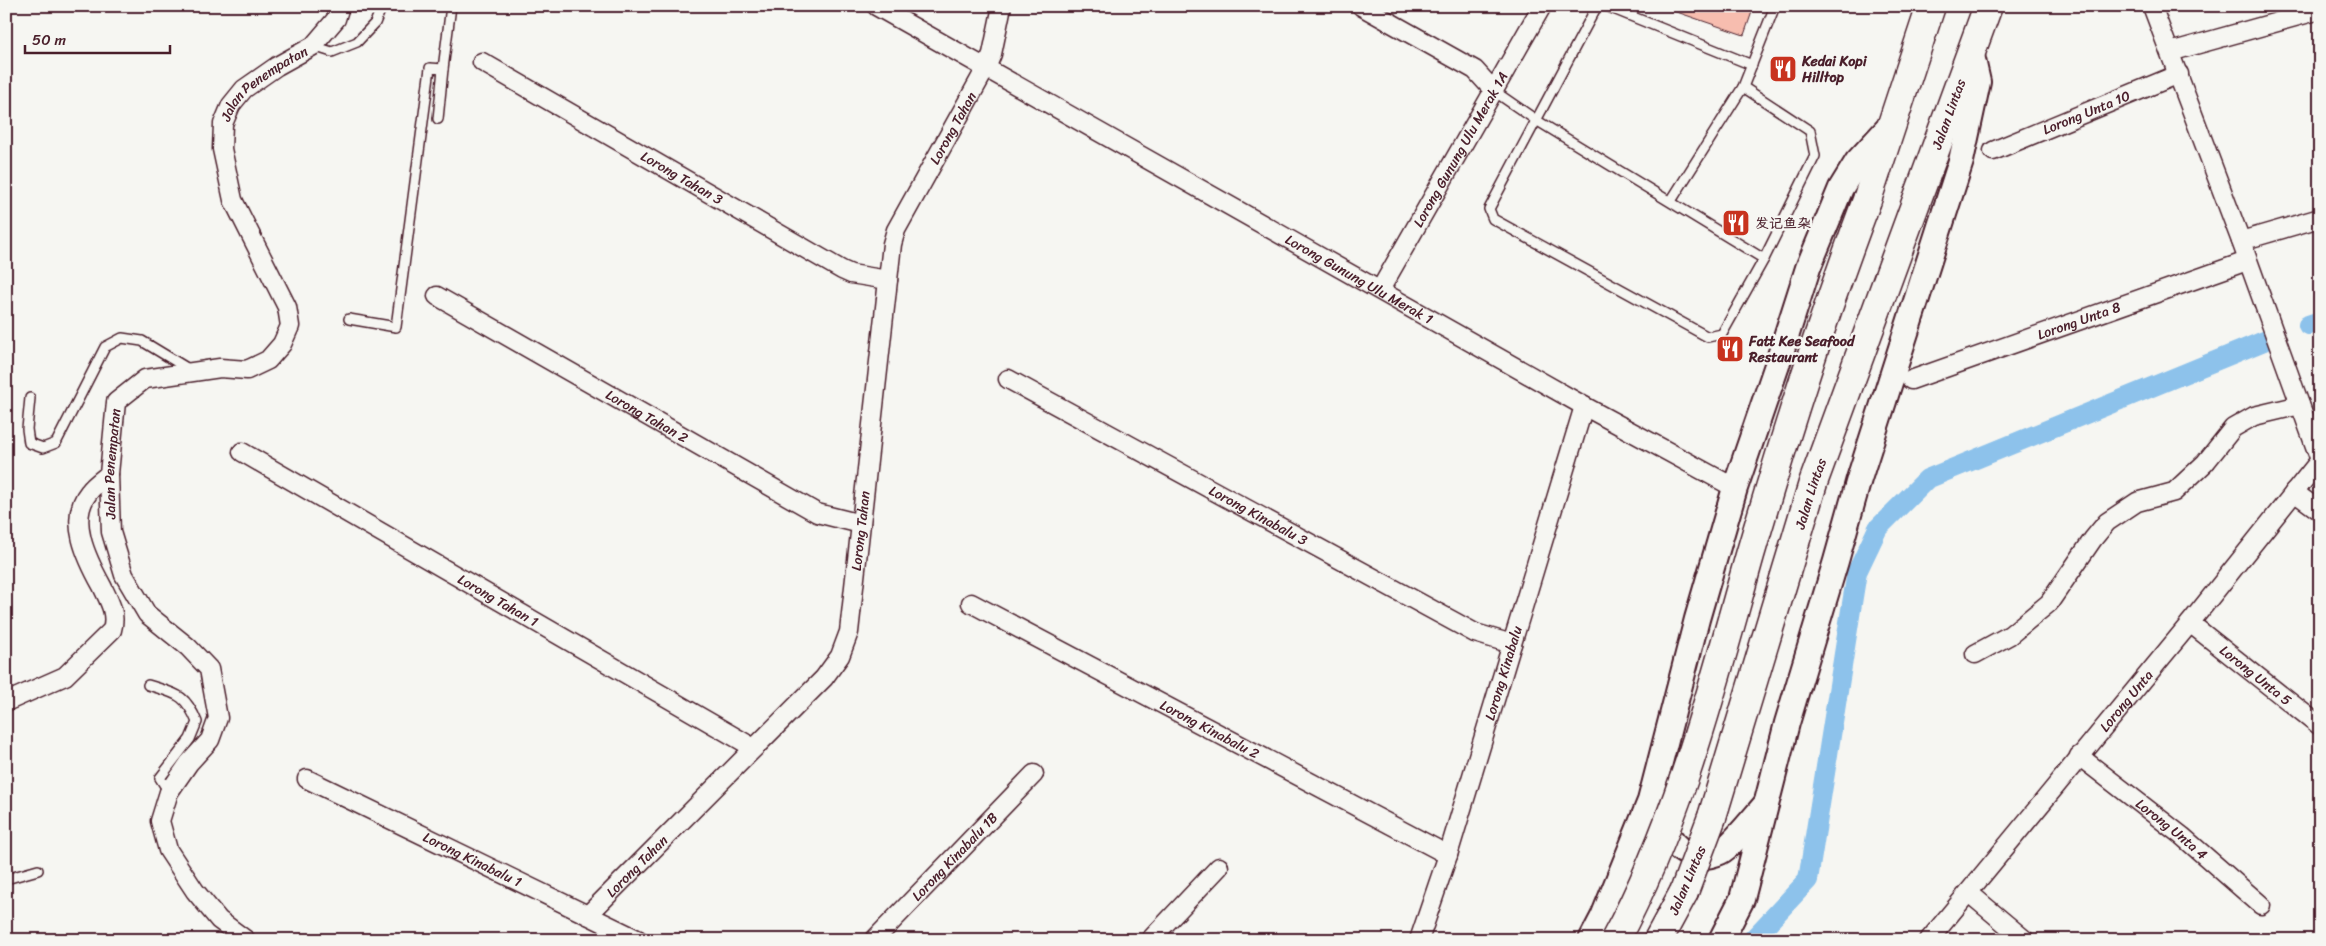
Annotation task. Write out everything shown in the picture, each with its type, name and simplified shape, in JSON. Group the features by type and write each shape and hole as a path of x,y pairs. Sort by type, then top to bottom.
{"highway":[{"name":"Jalan Lintas","path":"1658,940 1684,892 1712,817 1813,483 1947,112 1988,6"},
{"path":"1615,940 1641,890 1682,788 1766,498 1806,372 1893,122 1923,14"}],"main road":[{"name":"Jalan Lintas","path":"1721,940 1742,899 1769,801 1787,723 1859,479 1961,161 1978,82 1970,51"},
{"path":"1591,940 1603,917 1650,801 1662,749 1735,488 1805,277 1829,214 1857,162 1893,122"},
{"path":"1662,749 1660,815 1665,832 1676,847 1686,853 1700,856 1720,852 1769,801"}],"street":[{"name":"Jalan Penempatan","path":"246,940 219,920 195,891 168,850 160,821 169,792 189,763 210,740 218,718 209,668 188,647 147,614 124,575 111,532 109,474 116,402 146,379 220,368 247,370 268,360 282,344 290,326 287,307 233,200 222,149 223,124 231,105 244,90 277,66 313,46 336,18 340,6"},
{"name":"Lorong Gunung Ulu Merak 1","path":"876,6 1584,406 1735,488"},
{"name":"Lorong Tahan","path":"588,915 824,678 840,656 849,632 892,244 896,230 986,68 992,54 1002,6"},
{"path":"1361,6 1475,70 1494,91"},
{"name":"Lorong Gunung Ulu Merak 1A","path":"1380,290 1542,6"},
{"path":"2152,6 2241,241 2320,460"},
{"path":"2170,52 2320,10"},
{"name":"Lorong Tahan 3","path":"482,62 842,270 851,274 888,280"},
{"name":"Lorong Unta 10","path":"1993,151 2179,74"},
{"path":"2241,241 2320,218"},
{"name":"Lorong Unta 8","path":"1911,380 2247,261"},
{"name":"Lorong Tahan 2","path":"438,296 817,514 861,524"},
{"name":"Lorong Kinabalu 3","path":"1008,379 1476,633 1512,644"},
{"path":"1975,654 2010,636 2049,603 2107,522 2137,502 2174,492 2205,463 2233,428 2254,416 2300,405"},
{"name":"Lorong Kinabalu","path":"1420,940 1448,855 1584,406"},
{"name":"Lorong Tahan 1","path":"242,452 754,748"},
{"name":"Lorong Unta","path":"1929,940 2190,623 2320,460"},
{"path":"6,702 65,676 112,630 115,619 111,605 91,566 79,529 79,510 89,492 109,474"},
{"path":"2294,492 2320,511"},
{"name":"Lorong Kinabalu 2","path":"971,603 1448,855"},
{"name":"Lorong Unta 5","path":"2190,623 2320,726"},
{"name":"Lorong Unta 4","path":"2079,756 2182,836 2261,905"},
{"name":"Lorong Kinabalu 1B","path":"874,940 1034,774"},
{"name":"Lorong Kinabalu 1","path":"307,779 638,940"},
{"path":"1150,940 1219,867"},
{"path":"1969,893 2025,940"}],"lane":[{"path":"313,46 332,52 356,42 375,23 382,6"},
{"path":"438,119 452,6"},
{"path":"1597,6 1489,209 1493,220 1708,337 1722,334 1764,259 1815,156 1810,132 1743,87"},
{"path":"1606,6 1752,65"},
{"path":"1672,201 1743,87 1775,6"},
{"path":"349,319 396,327 430,68 443,69"},
{"path":"1494,91 1536,120 1672,201 1764,259"},
{"path":"30,398 27,429 29,443 43,448 56,443 105,347 122,338 142,341 194,373"},
{"path":"148,685 180,695 192,710 197,722 190,739 160,778 169,792"},
{"path":"6,879 38,870"}],"building":[{"path":"1669,6 1754,6 1744,35 1668,9"}],"waterway":[{"path":"2308,325 2320,321"},
{"path":"1752,940 1808,880 1857,572 1878,528 1927,479 2264,341"}],"place":[{"name":"Kedai Kopi Hilltop","path":"1783,69"},
{"name":"发记鱼杂","path":"1736,223"},
{"name":"Fatt Kee Seafood Restaurant","path":"1730,349"}]}
